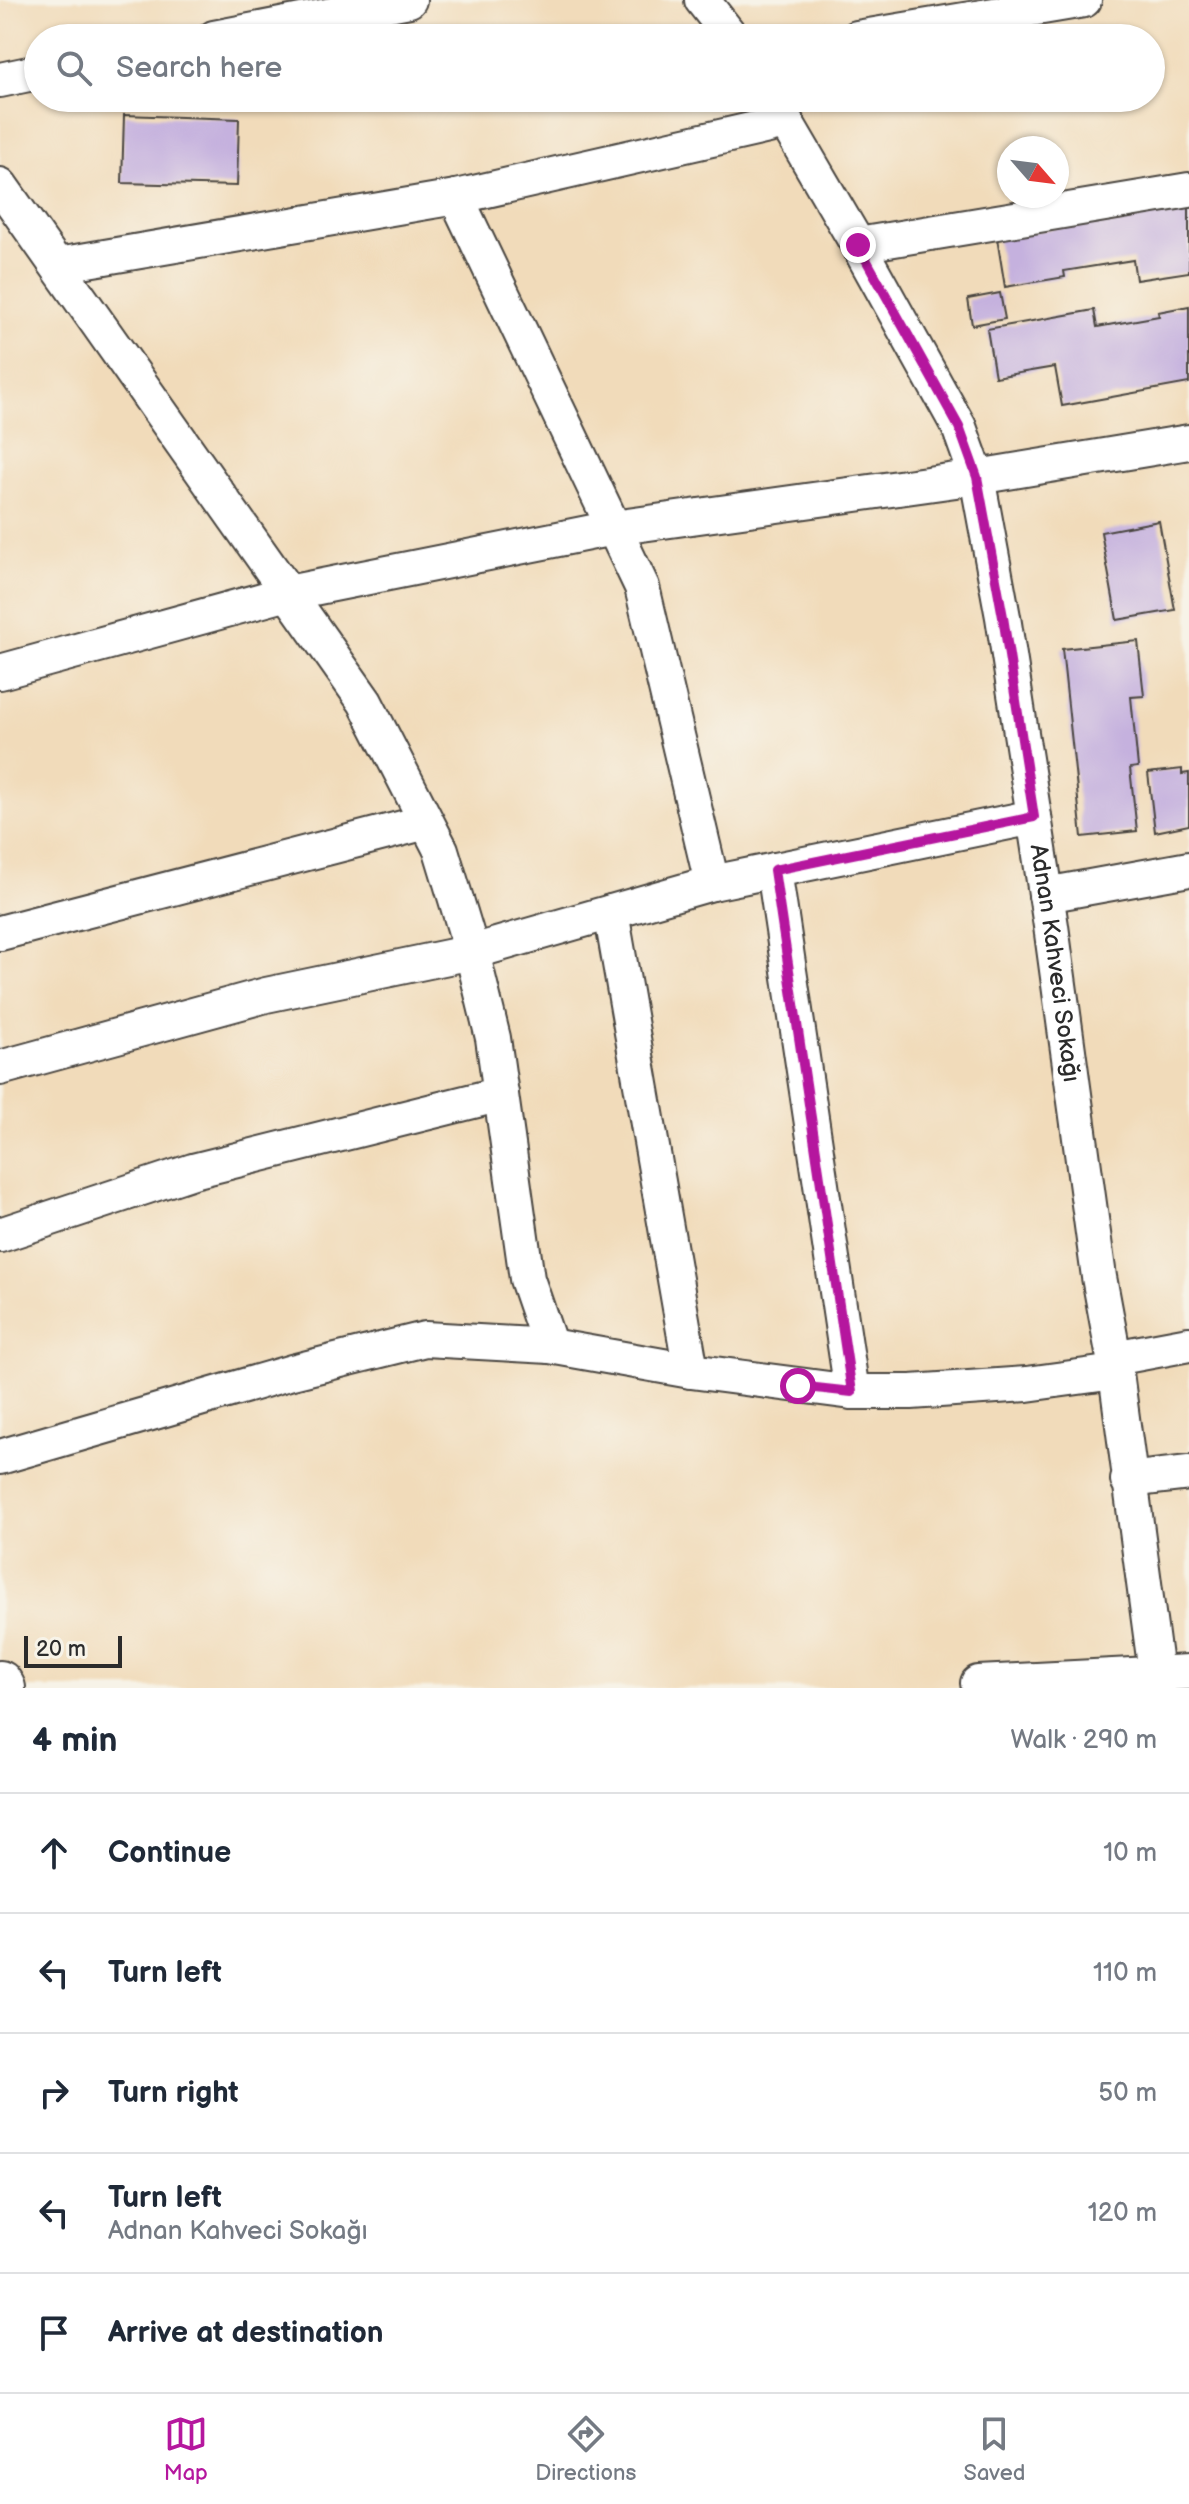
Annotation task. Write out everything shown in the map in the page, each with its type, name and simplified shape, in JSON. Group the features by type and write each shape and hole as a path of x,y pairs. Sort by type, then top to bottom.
{"main road":[{"path":"0,1683 3,1688"}],"street":[{"path":"286,24 409,0"},
{"path":"702,0 721,24"},
{"path":"941,24 1084,0"},
{"path":"0,80 24,75"},
{"path":"58,265 456,197 772,112"},
{"name":"Adnan Kahveci Sokağı","path":"780,112 959,427 977,477 1003,617 1046,895 1099,1277 1115,1365 1128,1480 1167,1678"},
{"path":"0,185 365,702 441,850 472,952 493,1038 527,1279 550,1346"},
{"path":"858,245 1189,190"},
{"path":"456,197 642,587 712,883"},
{"path":"0,672 288,593 613,528 977,477 1189,442"},
{"path":"0,1068 266,995 472,952 712,883 1034,817"},
{"path":"0,933 426,822"},
{"path":"1046,895 1189,869"},
{"path":"774,870 852,1392"},
{"path":"611,912 691,1371"},
{"path":"0,1235 193,1171 501,1094"},
{"path":"0,1457 292,1372 425,1339 550,1346 691,1371 852,1392 911,1392 1027,1384 1115,1365 1189,1344"},
{"path":"1128,1480 1189,1473"},
{"path":"978,1683 1167,1678"}],"building":[{"path":"124,115 239,119 237,186 122,183"},
{"path":"1189,205 1189,272 1136,280 1133,260 1064,271 1065,277 1005,287 997,238"},
{"path":"1000,293 1005,319 972,325 968,299"},
{"path":"1189,306 1189,383 1062,406 1055,367 995,377 987,329 1094,310 1097,327 1159,316 1158,312"},
{"path":"1159,521 1175,610 1117,620 1101,532"},
{"path":"1138,641 1144,696 1131,697 1138,767 1130,768 1137,831 1082,837 1062,649"},
{"path":"1182,769 1182,774 1189,773 1189,825 1155,832 1148,773"}],"route":[{"path":"798,1386 852,1392 774,870 1034,817 1003,617 977,477 959,427 858,245"}]}
